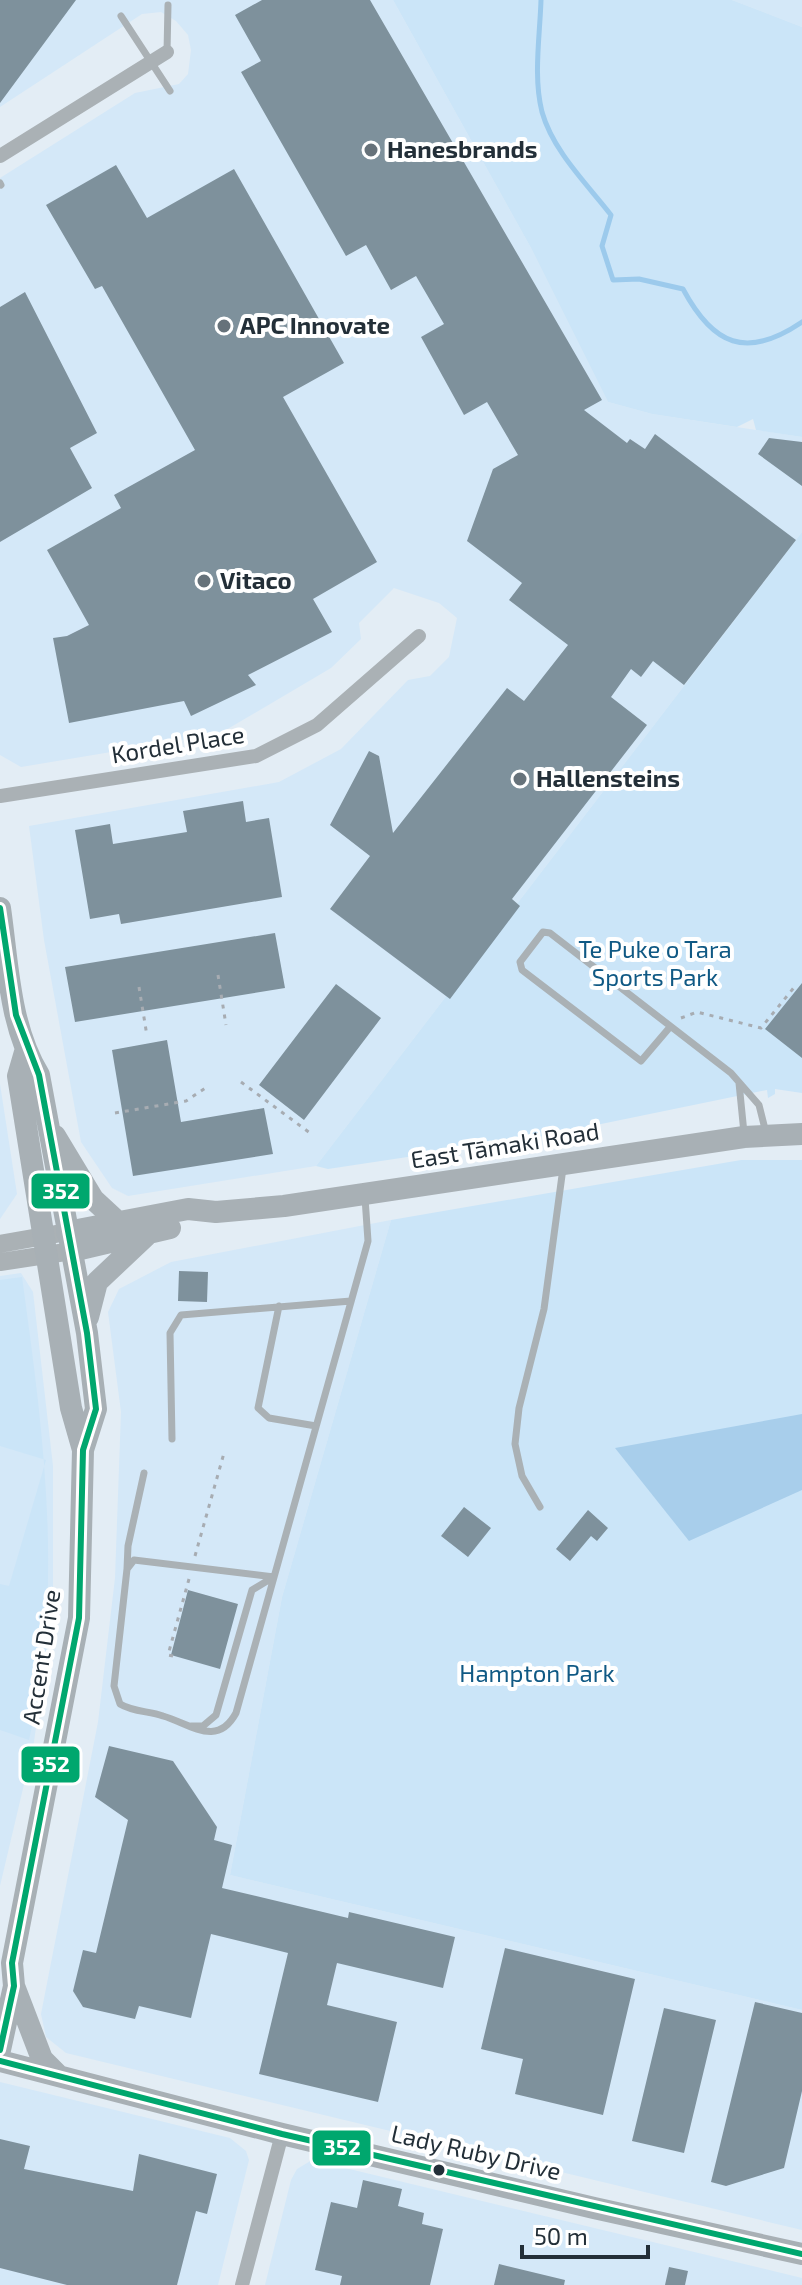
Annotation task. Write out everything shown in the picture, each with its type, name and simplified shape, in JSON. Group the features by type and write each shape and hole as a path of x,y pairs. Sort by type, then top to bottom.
{"main road":[{"name":"Accent Drive","path":"0,908 25,1052 39,1075 87,1333 96,1409 83,1450 79,1618 9,1976 0,2050"},
{"name":"Accent Drive","path":"25,1052 18,1076 71,1408 83,1450"},
{"path":"46,1121 93,1199 119,1223"},
{"name":"East Tāmaki Road","path":"70,1242 119,1223 188,1209 216,1212 365,1194 756,1136 802,1134"},
{"name":"East Tāmaki Road","path":"70,1242 190,1224 216,1212"},
{"path":"87,1333 91,1295 97,1282 151,1232"},
{"path":"9,1976 42,2059 57,2074"},
{"name":"Lady Ruby Drive","path":"0,2061 282,2134 802,2254"}],"street":[{"path":"0,156 167,52"},
{"name":"Kordel Place","path":"0,796 256,756 317,725 419,636"},
{"name":"East Tāmaki Road","path":"0,1262 45,1246 70,1242"},
{"name":"East Tāmaki Road","path":"0,1244 45,1246"},
{"path":"242,2285 282,2134"}],"lane":[{"path":"167,52 168,5"},
{"path":"121,16 170,91"},
{"path":"670,1027 649,1056 641,1061 522,970 520,962 543,932 547,932 731,1073 759,1105 756,1136"},
{"path":"739,1083 756,1136"},
{"path":"540,1507 522,1476 515,1444 519,1408 544,1309 564,1164"},
{"path":"144,1473 128,1546 114,1686 117,1698 129,1709 156,1713 187,1726 215,1732 232,1719 368,1241 365,1194"},
{"path":"172,1439 169,1340 176,1320 190,1312 351,1301"},
{"path":"279,1306 258,1408 269,1418 316,1426"},
{"path":"127,1569 134,1560 143,1558 177,1567 274,1577"},
{"path":"187,1726 203,1726 216,1715 252,1590 274,1577"}],"path":[{"path":"218,975 226,1025"},
{"path":"670,1027 686,1014 697,1012 761,1028 796,985"},
{"path":"139,987 147,1036"},
{"path":"241,1082 310,1133"},
{"path":"115,1113 186,1101 207,1087"},
{"path":"220,1467 224,1453"}],"shaded area":[{"path":"0,0 393,0 531,248 608,402 652,414 802,437 802,532 316,1166 128,1196 112,1188 81,1142 44,940 29,826 279,782 341,749 408,680 430,676 449,657 457,618 439,603 394,588 359,623 361,639 331,668 219,734 21,767 0,755 0,178 135,93 179,84 188,74 191,50 188,35 176,21 161,12 142,14 0,107"},
{"path":"732,0 802,0 802,27"},
{"path":"0,1084 17,1194 0,1219"},
{"path":"391,1220 282,1597 230,1875 802,2010 802,2230 66,2053 46,2037 41,2014 98,1722 115,1578 121,1412 108,1312 119,1289 171,1262"},
{"path":"21,1273 33,1292 53,1466 53,1598 34,1742 0,1886 0,1276"},
{"path":"802,1414 802,1490 689,1541 615,1448"},
{"path":"0,2082 230,2138 246,2151 249,2160 218,2285 0,2285"},
{"path":"312,2160 802,2278 802,2285 265,2285 291,2180 297,2169"}],"green space":[{"path":"393,0 732,0 802,27 802,437 756,430 753,419 737,427 652,414 608,402 531,248"},
{"name":"Te Puke o Tara Sports Park","path":"802,532 802,1093 775,1089 775,1094 768,1098 767,1090 533,1138 328,1169 316,1166"},
{"name":"Hampton Park","path":"741,1160 802,1160 802,2010 230,1875 282,1597 391,1220"},
{"path":"22,1277 44,1459 0,1446 0,1280"},
{"path":"44,1467 48,1567 46,1625 40,1682 29,1740 0,1730 0,1584 9,1586"}],"building":[{"path":"0,0 76,0 0,103"},
{"path":"262,0 370,0 602,400 584,410 627,443 630,439 645,449 655,434 796,540 684,685 653,661 641,677 631,669 611,697 647,725 512,899 520,906 450,999 330,909 370,856 330,825 369,751 379,756 393,833 507,688 524,701 568,645 509,600 522,583 467,541 493,469 518,455 487,402 464,415 421,337 444,324 416,276 391,290 366,245 346,256 241,72 261,61 235,15"},
{"path":"116,165 147,218 234,169 344,363 283,397 377,562 313,599 332,632 248,675 256,685 191,716 184,701 69,723 53,638 67,636 89,625 47,550 121,508 114,495 195,450 102,286 95,289 46,205"},
{"path":"25,292 97,433 70,448 92,488 0,542 0,307"},
{"path":"769,438 802,442 802,486 758,454"},
{"path":"243,801 246,822 269,818 282,897 121,924 119,914 90,919 75,830 110,824 113,844 187,832 183,811"},
{"path":"275,933 285,988 75,1022 65,967"},
{"path":"802,983 802,1058 765,1029"},
{"path":"336,984 381,1018 304,1120 259,1085"},
{"path":"167,1040 181,1122 264,1108 273,1154 133,1176 112,1050"},
{"path":"179,1271 208,1272 207,1302 178,1301"},
{"path":"464,1507 491,1528 468,1557 441,1536"},
{"path":"588,1510 608,1528 597,1541 591,1536 570,1561 556,1549"},
{"path":"188,1590 238,1604 220,1669 171,1655"},
{"path":"109,1746 173,1761 217,1827 214,1840 232,1845 222,1888 348,1918 349,1912 455,1937 443,1988 337,1963 327,2005 397,2022 378,2102 259,2074 288,1953 211,1934 191,2018 139,2006 135,2019 83,2007 73,1991 83,1950 96,1953 128,1820 95,1797"},
{"path":"505,1948 635,1979 603,2115 515,2094 523,2059 481,2049"},
{"path":"755,2002 802,2013 802,2091 784,2168 726,2186 711,2182"},
{"path":"664,2008 716,2020 684,2153 632,2141"},
{"path":"0,2139 30,2146 24,2169 133,2191 139,2154 217,2174 207,2214 196,2211 177,2285 67,2285 0,2268"},
{"path":"363,2180 402,2189 398,2206 424,2213 422,2224 443,2229 430,2285 340,2285 342,2276 315,2270 331,2202 357,2208"},
{"path":"499,2264 565,2280 564,2285 494,2285"},
{"path":"669,2267 688,2271 685,2285 665,2285"}],"waterway":[{"path":"541,0 537,70 542,112 562,154 611,215 602,246 613,280 639,279 683,289 706,323 733,341 764,341 802,322"}],"transit line":[{"name":"352","path":"0,908 16,1015 39,1075 87,1333 96,1409 83,1450 79,1618 12,1963 14,1986 0,2050"},
{"name":"352","path":"0,2061 282,2134 802,2254"}],"place":[{"name":"Hanesbrands","path":"371,150"},
{"name":"APC Innovate","path":"224,326"},
{"name":"Vitaco","path":"204,581"},
{"name":"Hallensteins","path":"520,779"}]}
